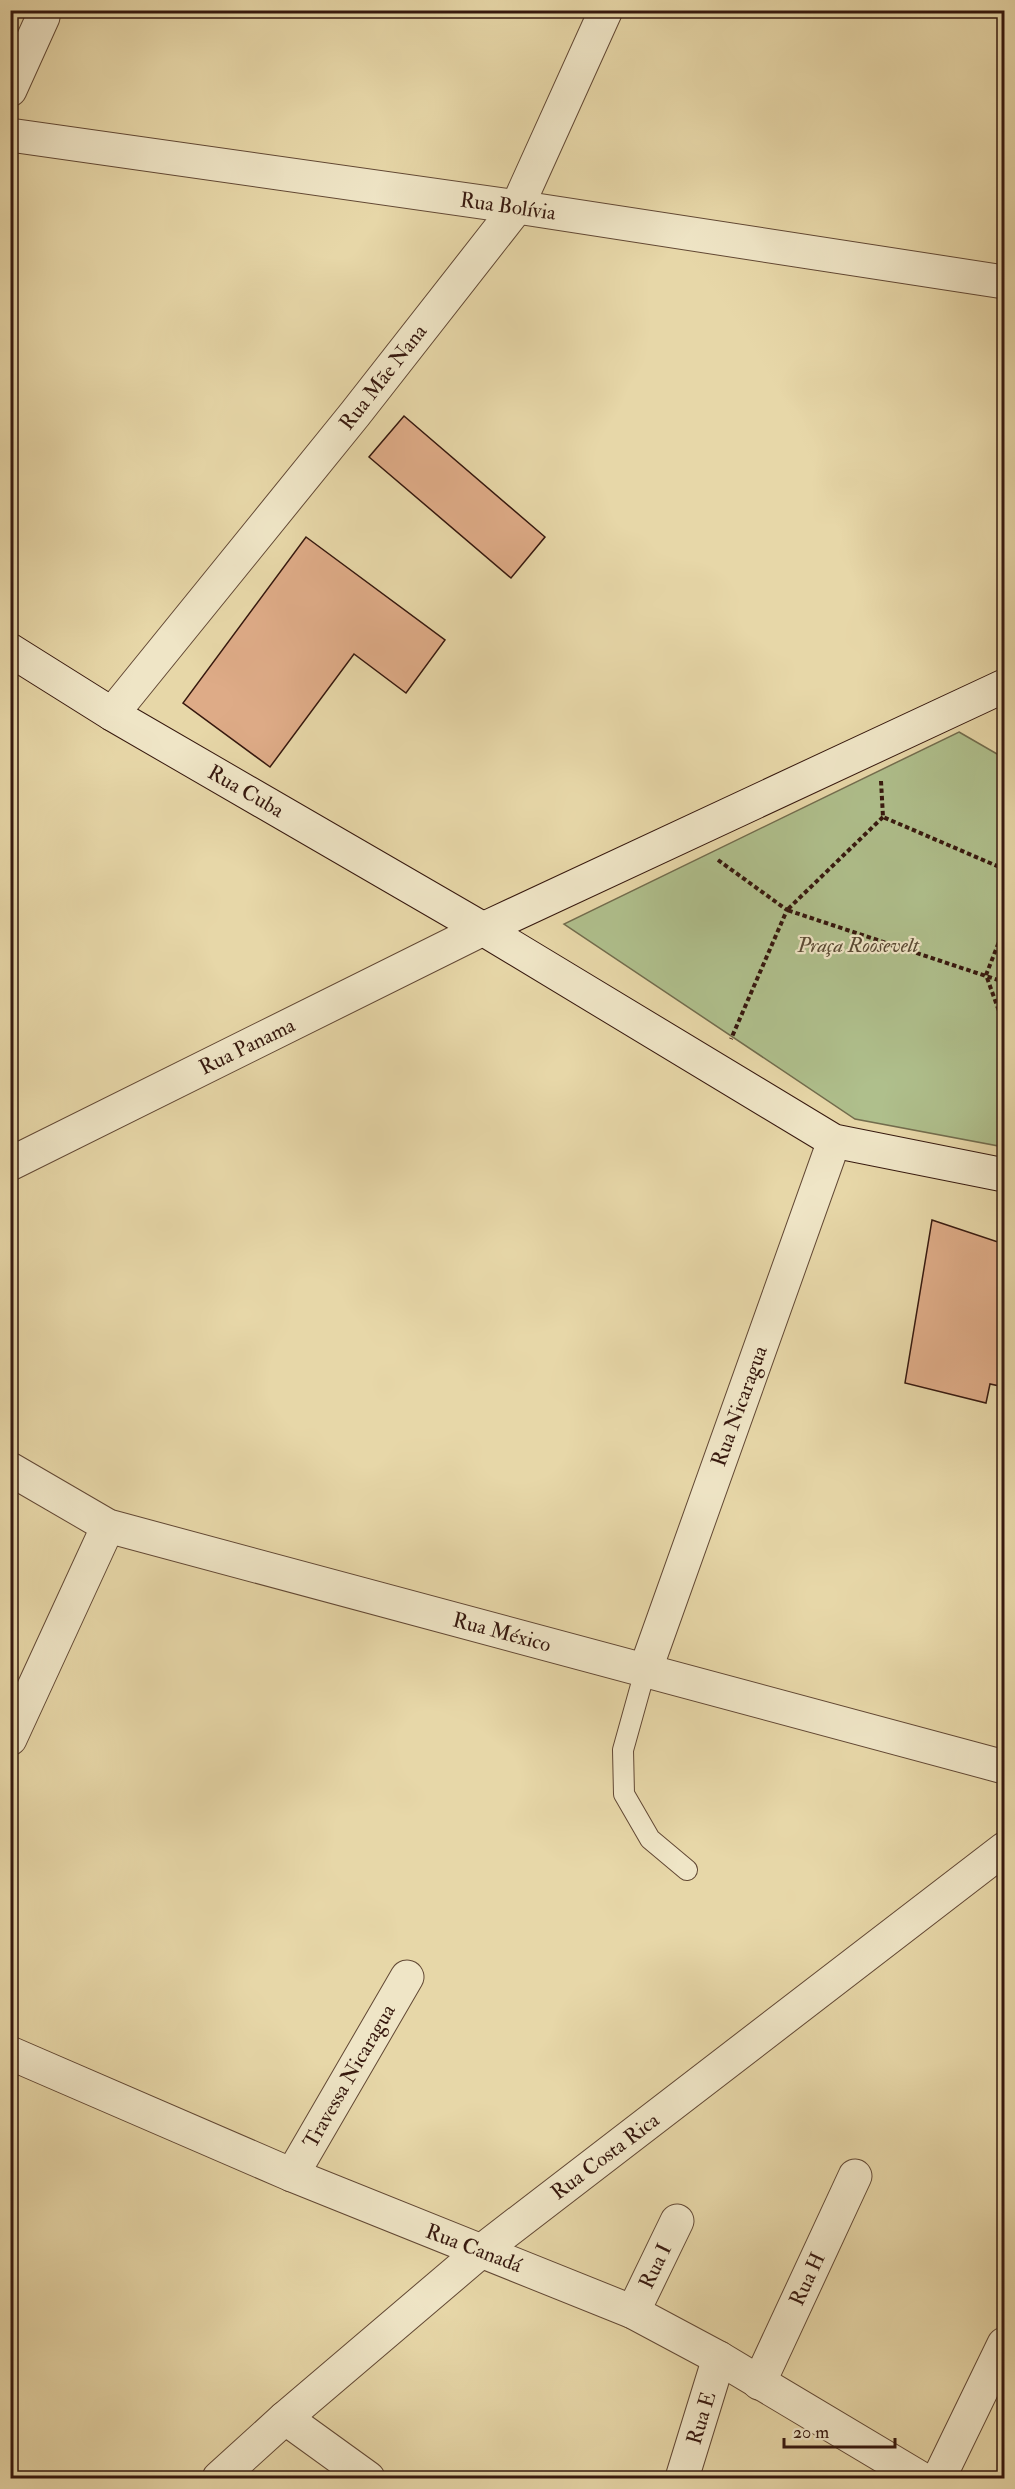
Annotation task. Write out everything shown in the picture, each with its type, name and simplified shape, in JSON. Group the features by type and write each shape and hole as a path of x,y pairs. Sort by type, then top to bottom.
{"street":[{"name":"Rua Mãe Nana","path":"112,714 355,414 517,207 606,10"},
{"path":"10,90 43,14"},
{"name":"Rua Bolívia","path":"10,135 517,207 1005,282"},
{"name":"Rua Cuba","path":"10,650 112,714 483,929 834,1141"},
{"name":"Rua Panama","path":"10,1164 483,929 1005,686"},
{"path":"834,1141 1005,1174"},
{"name":"Rua Nicaragua","path":"645,1671 834,1141"},
{"name":"Rua México","path":"10,1469 108,1526 1005,1767"},
{"path":"10,1739 108,1526"},
{"name":"Rua Costa Rica","path":"219,2478 285,2418 480,2252 1005,1849"},
{"name":"Travessa Nicaragua","path":"292,2175 407,1977"},
{"name":"Rua Canadá","path":"10,2053 292,2175 480,2252 534,2270 633,2312 719,2358 903,2474"},
{"name":"Rua H","path":"759,2383 855,2176"},
{"name":"Rua I","path":"633,2312 677,2221"},
{"path":"939,2478 1005,2344"},
{"name":"Rua E","path":"682,2478 719,2358"},
{"path":"285,2418 368,2478"}],"lane":[{"path":"645,1671 623,1750 624,1794 650,1839 687,1870"}],"path":[{"path":"717,1070 787,910 882,817 879,744"},
{"path":"882,817 1005,869"},
{"path":"684,835 787,910 1005,981"},
{"path":"1005,929 986,975 1005,1025"}],"green space":[{"name":"Praça Roosevelt","path":"959,732 1004,758 1004,1147 855,1119 564,924"}],"building":[{"path":"404,416 545,537 511,578 369,457"},
{"path":"306,537 445,640 406,693 354,654 270,767 183,703"},
{"path":"932,1220 1004,1244 1004,1387 990,1384 986,1403 905,1383"}]}
